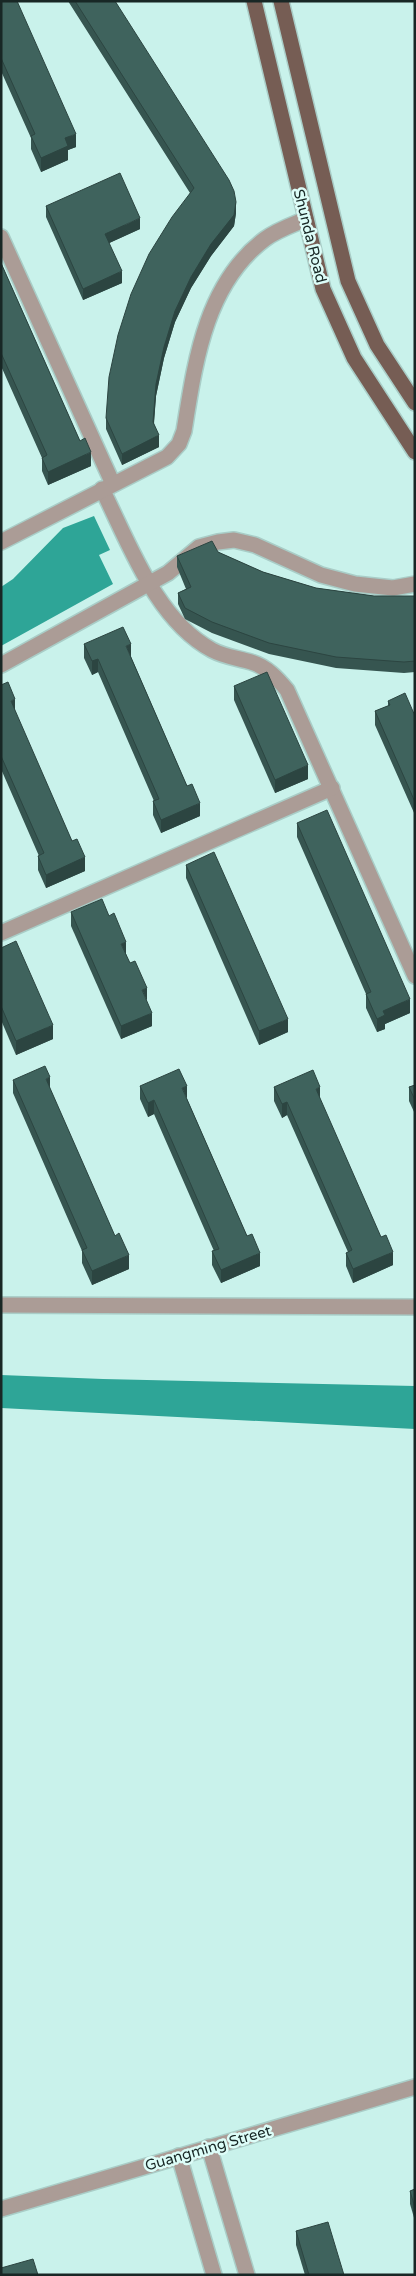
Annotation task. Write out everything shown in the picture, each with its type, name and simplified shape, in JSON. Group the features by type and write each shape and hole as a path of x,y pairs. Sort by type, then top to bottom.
{"main road":[{"name":"Shunda Road","path":"254,1 323,289 354,358 415,452"},
{"name":"Shunda Road","path":"281,1 348,281 377,345 415,403"}],"street":[{"path":"1,542 107,486 167,457 179,444 184,431 205,327 226,285 250,252 265,239 306,219"},
{"path":"1,237 149,583 170,614 189,635 212,650 232,659 253,663 273,674 287,690 415,976"},
{"path":"1,665 168,573 199,547 234,540 255,545 320,576 355,584 392,588 415,584"},
{"path":"1,933 332,788"},
{"path":"1,1305 415,1307"},
{"name":"Guangming Street","path":"1,2209 415,2087"},
{"path":"209,2147 247,2275"},
{"path":"179,2156 214,2275"}],"shaded area":[{"path":"94,516 110,550 99,555 113,584 1,646 1,587 13,579 63,528"},
{"path":"1,1375 415,1386 415,1429 1,1408"}],"building":[{"path":"1,1 17,1 76,134 65,138 68,146 41,158 31,136 35,134 1,58"},
{"path":"75,1 115,1 229,180 236,202 234,215 211,244 191,277 175,311 164,347 156,384 153,422 159,435 122,454 106,418 109,377 118,335 131,294 149,254 172,217 194,188"},
{"path":"120,173 140,218 105,234 122,271 83,289 46,206"},
{"path":"1,263 80,441 85,438 91,452 48,472 42,458 47,455 1,353"},
{"path":"212,541 218,552 263,572 316,588 374,596 415,596 415,661 404,662 336,657 269,643 212,622 185,608 178,593 191,587 177,556"},
{"path":"123,627 131,644 126,646 187,786 192,784 200,803 161,820 153,801 159,799 98,659 92,661 84,644"},
{"path":"267,672 308,765 275,780 234,686"},
{"path":"8,682 15,699 11,701 72,841 77,839 85,857 46,875 38,856 44,853 1,756 1,685"},
{"path":"405,693 415,716 415,802 375,711 390,705 388,701"},
{"path":"327,810 410,999 383,1011 385,1015 377,1019 366,994 371,992 297,823"},
{"path":"214,852 288,1019 259,1031 186,865"},
{"path":"102,899 109,916 114,913 126,942 121,944 130,963 135,961 147,988 142,990 152,1013 121,1026 71,912"},
{"path":"16,941 53,1025 16,1041 1,1006 1,948"},
{"path":"45,1066 50,1077 46,1079 115,1236 119,1233 129,1255 92,1271 82,1250 87,1248 13,1080"},
{"path":"179,1069 187,1086 182,1088 247,1236 252,1234 260,1253 221,1270 212,1251 219,1249 154,1100 148,1103 140,1086"},
{"path":"313,1070 320,1087 316,1089 381,1237 386,1235 393,1252 353,1269 346,1253 352,1250 287,1102 282,1104 274,1087"},
{"path":"415,1085 415,1100 409,1087"},
{"path":"415,2189 415,2208 410,2191"},
{"path":"328,2222 344,2275 309,2275 296,2231"},
{"path":"33,2259 38,2275 1,2275 1,2268"}]}
